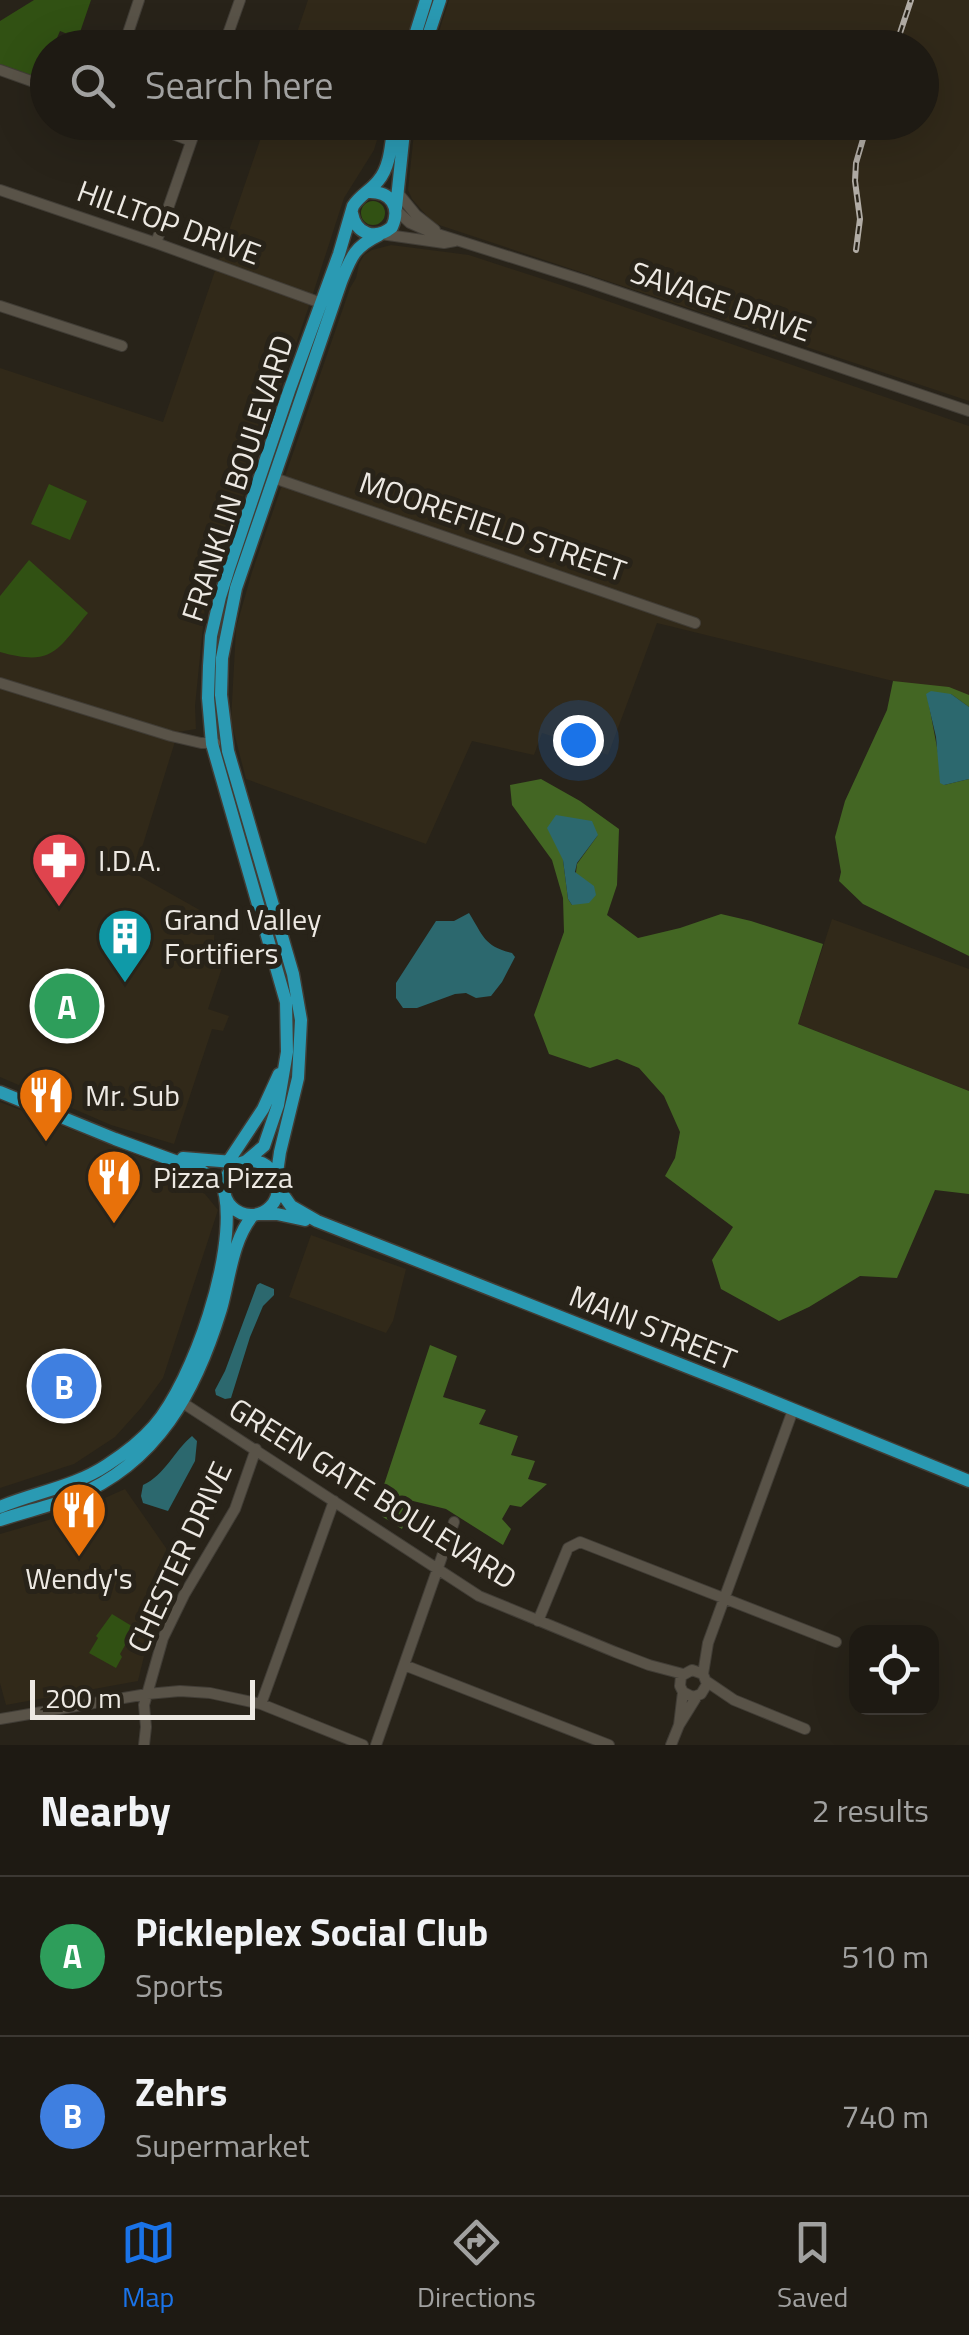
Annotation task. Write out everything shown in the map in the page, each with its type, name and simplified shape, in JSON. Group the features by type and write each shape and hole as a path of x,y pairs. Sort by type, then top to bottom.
{"main road":[{"path":"417,30 426,0"},
{"path":"430,30 440,0"},
{"path":"391,140 386,168 357,200 352,212 361,231 380,235 392,227 403,140"},
{"path":"368,192 388,196 396,209"},
{"name":"FRANKLIN BOULEVARD","path":"238,1162 257,1154 268,1139 283,1085 286,1002 208,698 208,666 220,597 352,212"},
{"name":"FRANKLIN BOULEVARD","path":"277,1183 280,1152 298,1078 300,1020 293,974 219,743 222,658 236,588 352,255 365,242 380,235"},
{"path":"0,1507 84,1478 126,1452 155,1425 184,1376 218,1280 226,1238 224,1192 229,1172 238,1162 287,1052"},
{"path":"0,1092 209,1175 232,1208 246,1214 265,1211 275,1200 277,1183 265,1166 252,1161 170,1158"},
{"name":"MAIN STREET","path":"277,1183 291,1206 317,1222 969,1482"},
{"path":"0,1520 74,1496 106,1480 148,1448 184,1403 200,1369 229,1282 238,1239 256,1214"},
{"name":"MAIN STREET","path":"256,1214 317,1222"}],"street":[{"path":"129,30 139,0"},
{"path":"229,30 240,0"},
{"path":"0,70 30,81"},
{"path":"156,243 191,141"},
{"name":"HILLTOP DRIVE","path":"0,190 321,303"},
{"path":"398,193 416,216 440,234"},
{"name":"SAVAGE DRIVE","path":"396,209 417,227 456,241 536,264 969,411"},
{"name":"SAVAGE DRIVE","path":"380,235 456,241"},
{"path":"0,306 122,346"},
{"name":"MOOREFIELD STREET","path":"274,478 695,622"},
{"path":"0,682 170,736 219,743"},
{"name":"GREEN GATE BOULEVARD","path":"184,1403 479,1596 683,1681"},
{"path":"672,1745 679,1725 683,1681 708,1643 793,1410"},
{"name":"CHESTER DRIVE","path":"144,1745 144,1705 157,1654 170,1622 235,1509 256,1449"},
{"path":"261,1704 334,1501"},
{"path":"376,1745 454,1522"},
{"path":"538,1621 568,1548 580,1542 836,1642"},
{"path":"679,1725 706,1688 708,1643"},
{"path":"404,1665 609,1745"},
{"path":"683,1681 696,1670 734,1700"},
{"path":"683,1681 689,1696 734,1700 806,1729"},
{"path":"0,1719 147,1694 210,1692 261,1704 363,1745"}],"shaded area":[{"path":"308,0 419,0 409,30 298,30"},
{"path":"449,0 969,0 969,401 433,223 408,190 413,140 939,140 939,30 439,30"},
{"path":"260,140 377,140 344,198 205,607 196,729 178,732 134,873 205,913 215,924 214,941 225,959 208,1009 229,1016 223,1031 212,1029 174,1144 111,1125 0,1077 0,368 163,422"},
{"path":"391,245 469,255 969,426 969,707 893,681 657,623 608,755 542,733 534,755 472,741 426,844 246,779 231,721 236,628 359,264 372,250"},
{"path":"832,919 969,969 969,1091 798,1024"},
{"path":"0,1102 197,1179 195,1189 205,1194 218,1210 163,1378 141,1408 115,1437 74,1464 0,1488"},
{"path":"311,1235 406,1269 393,1321 386,1333 289,1297"},
{"path":"125,1489 182,1571 152,1623 138,1681 6,1705 0,1683 0,1534 69,1514"}],"green space":[{"path":"34,0 91,0 81,30 30,30 30,80 0,69 0,21"},
{"path":"373,201 382,204 382,222 373,225 364,222 361,213 364,204"},
{"path":"49,484 87,501 70,540 31,524"},
{"path":"29,560 88,613 61,646 32,657 0,652 0,596"},
{"path":"893,681 949,687 969,695 969,707 951,694 927,694 944,785 969,779 969,956 863,904 839,881 835,837 845,801 887,710"},
{"path":"541,779 619,829 617,885 607,915 638,938 721,914 823,944 798,1024 969,1091 969,1194 935,1190 897,1278 860,1276 779,1321 721,1289 712,1260 733,1227 665,1176 675,1158 680,1132 664,1096 639,1068 617,1059 590,1068 549,1054 534,1015 564,932 563,898 552,860 512,805 510,785","holes":["598,835 577,864 572,905 563,860"]},
{"path":"430,1345 457,1356 443,1397 486,1410 479,1424 518,1436 511,1455 535,1461 528,1479 547,1484 521,1507 510,1505 502,1519 511,1529 503,1545 446,1509 413,1501 402,1529 375,1512"},
{"path":"112,1614 135,1628 116,1668 89,1653"}],"water":[{"path":"926,694 951,694 969,707 969,779 940,783 936,737"},
{"path":"556,815 592,821 598,835 577,863 575,872 594,886 596,895 589,903 572,905 568,899 563,860 547,828"},
{"path":"469,913 486,939 515,957 502,982 491,996 455,994 417,1008 403,1008 396,998 396,983 436,921 454,921"},
{"path":"260,1283 274,1289 274,1295 263,1306 231,1398 225,1399 216,1395 215,1390"},
{"path":"192,1436 197,1441 195,1461 168,1511 143,1503 143,1485"}],"railway":[{"path":"901,30 911,0"},
{"path":"856,250 860,219 856,163 863,140"}],"place":[{"name":"I.D.A.","path":"59,909"},
{"name":"Grand Valley Fortifiers","path":"125,985"},
{"name":"Pickleplex Social Club","path":"67,1006"},
{"name":"Mr. Sub","path":"46,1144"},
{"name":"Pizza Pizza","path":"114,1226"},
{"name":"Zehrs","path":"64,1386"},
{"name":"Wendy's","path":"79,1559"}]}
